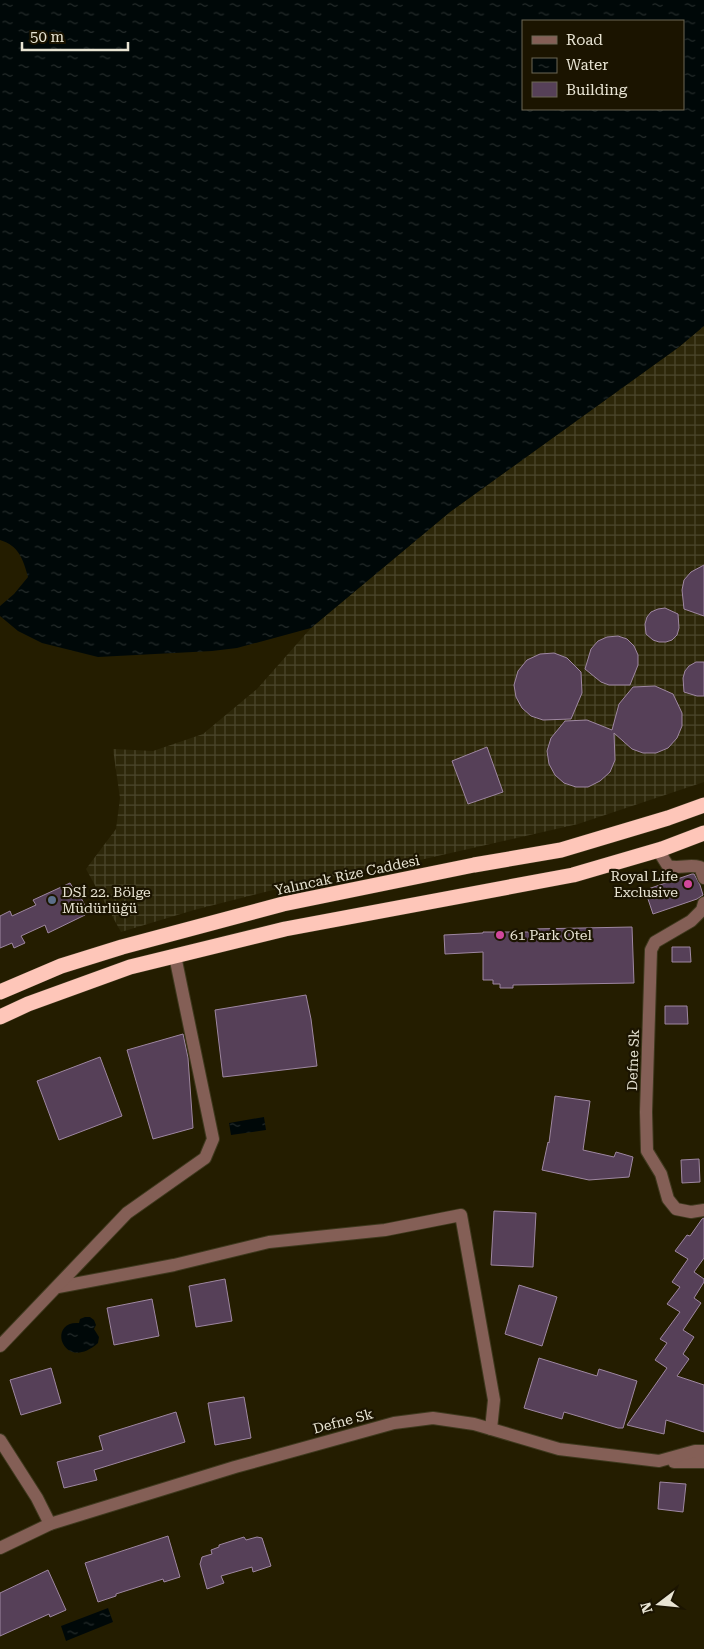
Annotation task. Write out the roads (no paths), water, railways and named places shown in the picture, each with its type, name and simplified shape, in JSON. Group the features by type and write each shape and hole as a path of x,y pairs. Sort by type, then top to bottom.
{"highway":[{"name":"Yalıncak Rize Caddesi","path":"0,992 62,966 122,947 274,906 455,869 561,850 660,821 704,805"},
{"path":"0,1018 28,1004 130,967 285,929 572,875 658,850 704,833"}],"street":[{"path":"658,850 668,866 677,868 692,865 700,867 704,878"},
{"name":"Defne Sk","path":"704,903 702,910 691,921 654,942 651,950 646,1112 648,1151 661,1174 668,1199 676,1209 691,1212 704,1210"},
{"path":"0,1346 127,1213 205,1158 213,1139 174,956"},
{"path":"58,1287 174,1265 269,1242 385,1230 461,1215 494,1400 491,1429"},
{"name":"Defne Sk","path":"0,1548 50,1524 235,1467 394,1423 433,1418 474,1424 559,1449 659,1461 704,1451"},
{"path":"0,1440 37,1498 50,1524"},
{"path":"659,1461 704,1462"}],"water":[{"path":"0,0 704,0 704,326 679,347 450,512 311,628 237,648 212,651 98,657 42,643 18,631 0,616 0,606 14,594 28,577 19,554 12,546 0,540"},
{"path":"264,1117 266,1130 231,1135 229,1123"},
{"path":"90,1317 94,1320 96,1325 94,1329 99,1337 98,1343 86,1351 76,1353 68,1350 63,1344 61,1336 63,1329 69,1324 79,1323 80,1319"},
{"path":"108,1608 113,1622 66,1641 61,1626"}],"place":[{"name":"Royal Life Exclusive","path":"688,884"},
{"name":"DSİ 22. Bölge Müdürlüğü","path":"52,900"},
{"name":"61 Park Otel","path":"500,935"}]}
